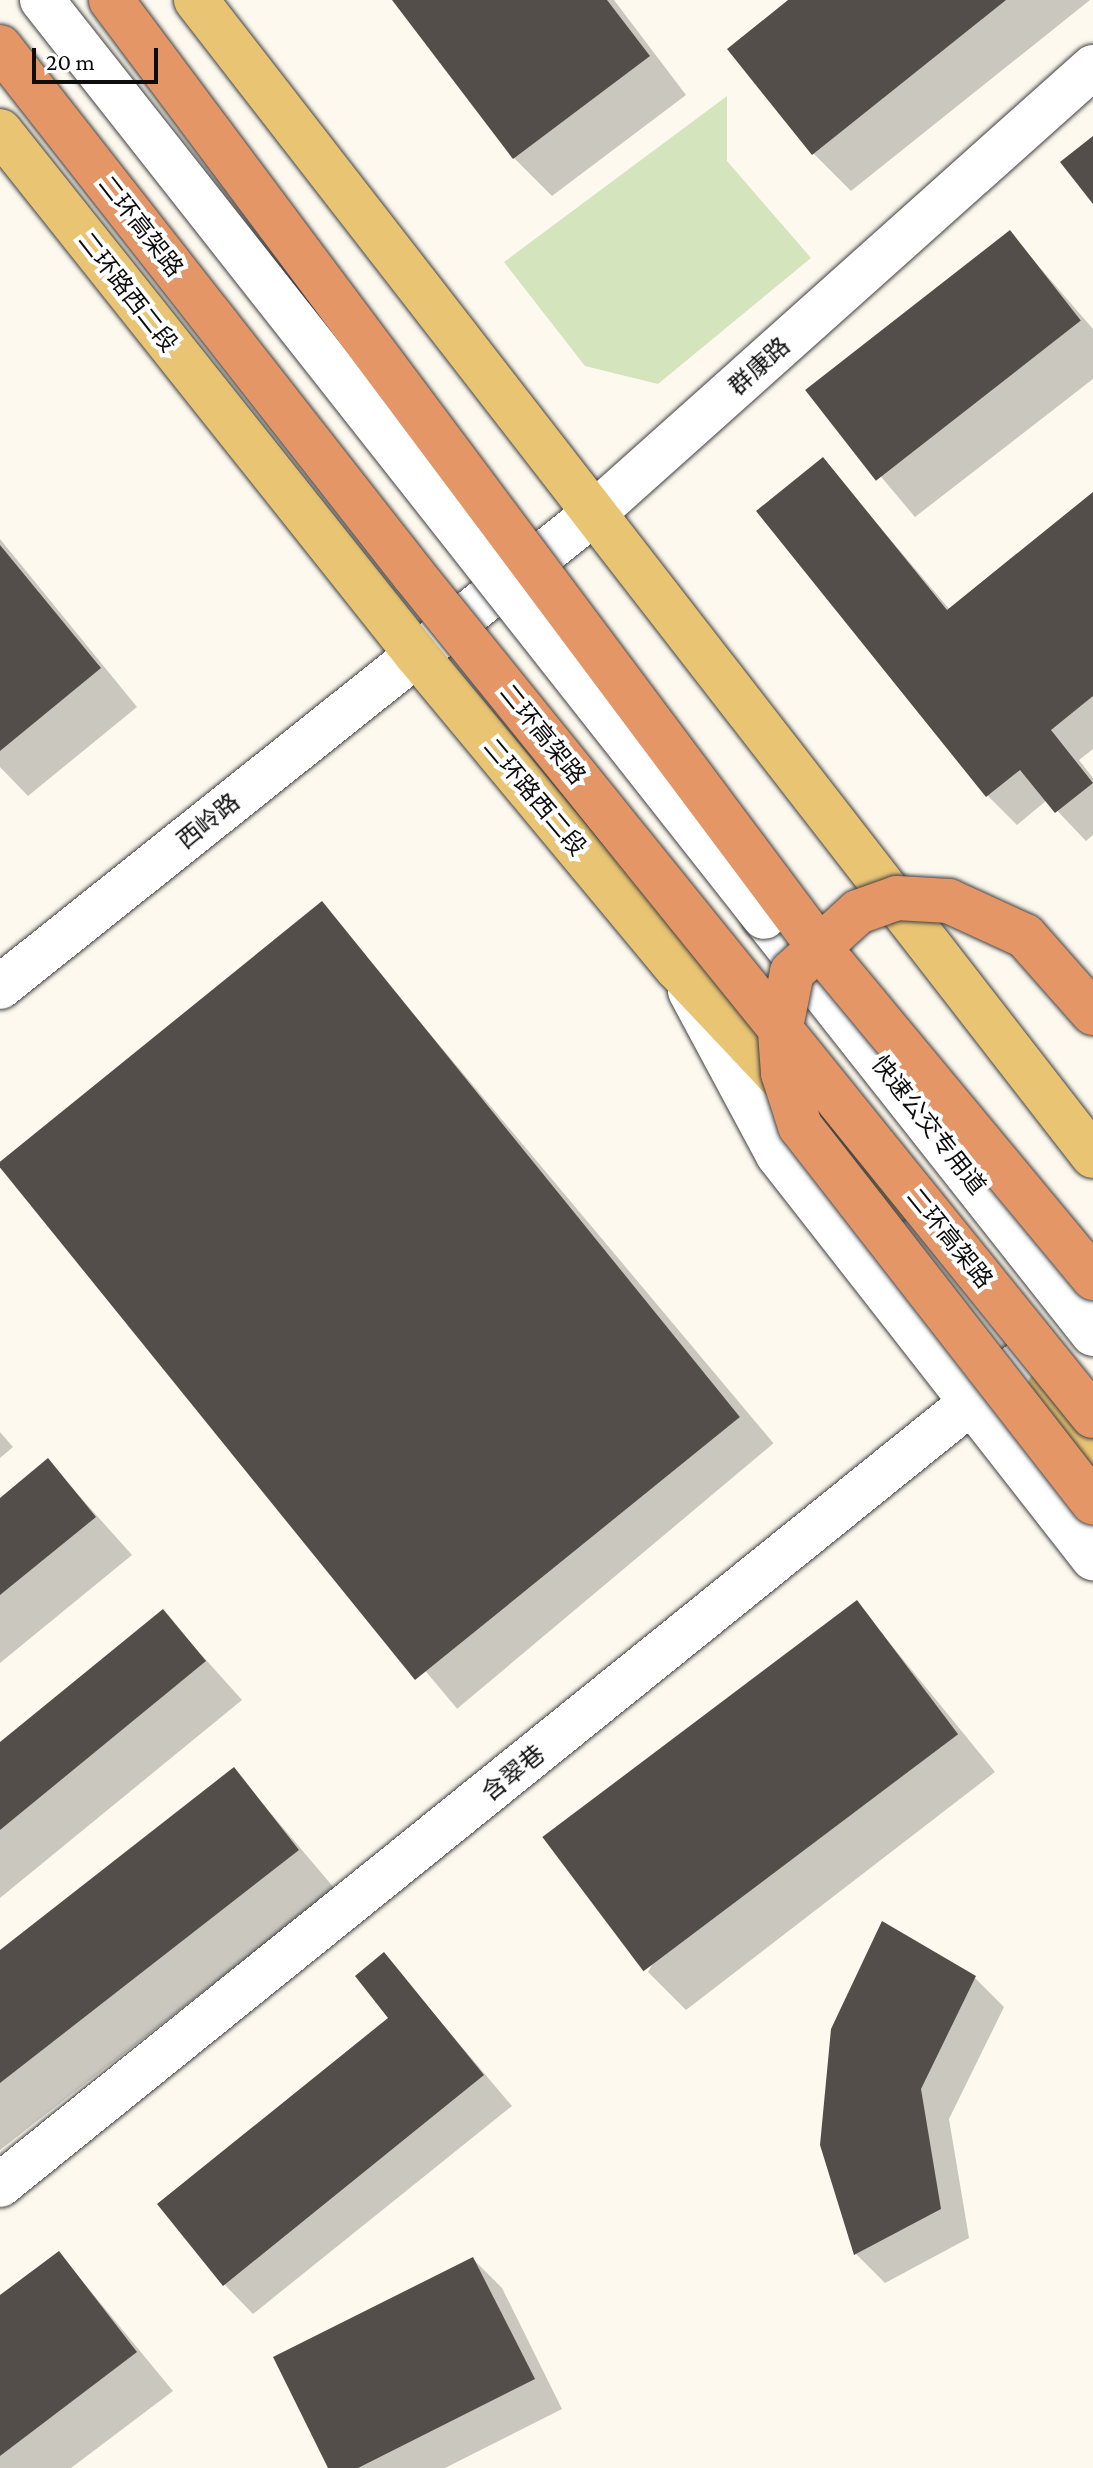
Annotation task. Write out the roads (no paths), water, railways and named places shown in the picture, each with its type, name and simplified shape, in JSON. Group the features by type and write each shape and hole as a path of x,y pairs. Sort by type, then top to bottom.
{"highway":[{"path":"111,0 813,938 1093,1278"},
{"name":"二环高架路","path":"0,47 413,574 1093,1416"},
{"path":"1093,1013 1025,936 949,901 897,898 858,912 792,972 780,1032 783,1073 800,1126 1093,1503"}],"main road":[{"path":"196,0 592,515 1093,1156"},
{"name":"二环路西二段","path":"0,131 416,654 677,968 899,1203 1093,1443"}],"street":[{"name":"快速公交专用道","path":"42,0 1093,1334"},
{"name":"群康路","path":"416,654 592,515 1093,67"},
{"name":"西岭路","path":"0,987 416,654"},
{"path":"677,968 778,1155 1093,1558"},
{"name":"含翠巷","path":"0,2185 1025,1359"}]}
